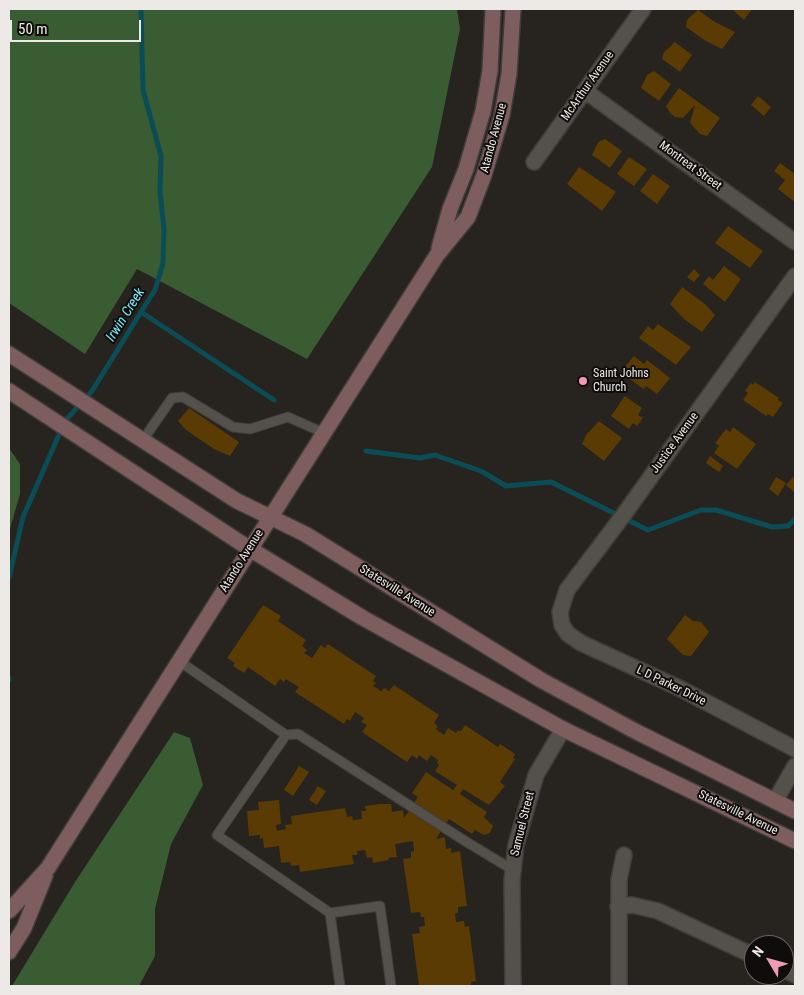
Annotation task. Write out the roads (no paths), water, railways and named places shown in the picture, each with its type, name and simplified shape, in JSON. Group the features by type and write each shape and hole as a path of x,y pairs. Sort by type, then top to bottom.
{"main road":[{"name":"Atando Avenue","path":"437,255 450,209 466,169 483,111 490,71 493,9"},
{"name":"Atando Avenue","path":"9,912 48,868 437,255 468,217 490,155 508,80 513,9"},
{"name":"Statesville Avenue","path":"9,354 237,501 305,534 541,680 635,731 795,811"},
{"name":"Statesville Avenue","path":"9,391 250,549 364,618 563,729 795,840"},
{"name":"Atando Avenue","path":"9,952 24,928 48,868"}],"street":[{"name":"McArthur Avenue","path":"534,162 643,9"},
{"name":"Montreat Street","path":"585,91 795,242"},
{"name":"Justice Avenue","path":"560,612 567,590 619,521 795,276"},
{"name":"L D Parker Drive","path":"560,612 562,625 568,634 581,643 679,688 795,749"},
{"name":"Samuel Street","path":"513,986 513,870 516,844 536,775 563,729"},
{"path":"775,801 795,766"},
{"path":"619,986 618,880 624,855"},
{"path":"618,907 632,905 658,911 744,951"}],"lane":[{"path":"144,440 172,398 183,397 233,427 250,429 288,417 324,433"},
{"path":"179,661 286,735 298,734 513,870"},
{"path":"286,735 217,835 330,913 380,906 391,986"},
{"path":"330,913 340,986"}],"waterway":[{"name":"Irwin Creek","path":"9,578 23,517 65,421 92,391 155,290 163,263 164,229 160,192 161,156 143,90 141,9"},
{"path":"141,312 274,400"},
{"path":"366,451 420,458 435,455 481,471 506,486 551,482 648,530 701,510 716,510 772,527 788,526 795,519"}],"place":[{"name":"Saint Johns Church","path":"583,381"}]}
